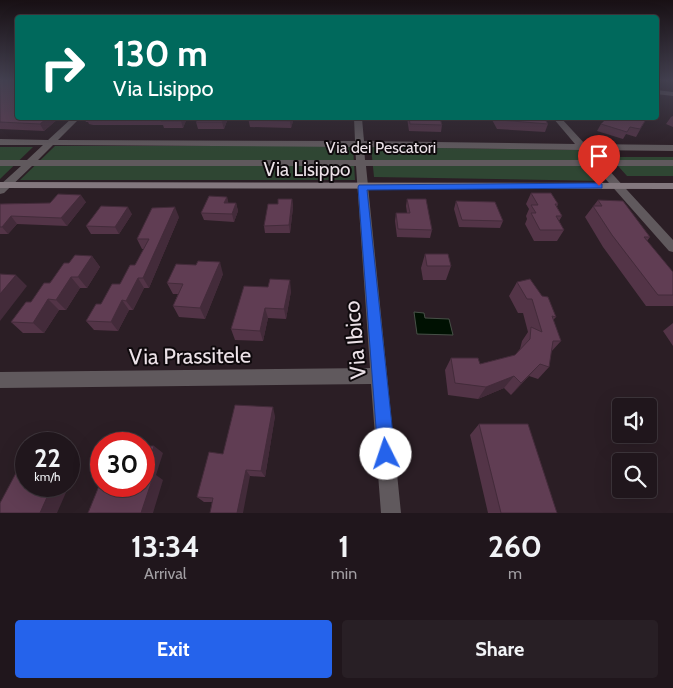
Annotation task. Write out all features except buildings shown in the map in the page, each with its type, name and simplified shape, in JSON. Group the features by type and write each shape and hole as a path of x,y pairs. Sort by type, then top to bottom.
{"street":[{"path":"2,187 74,120"},
{"name":"Via Ibico","path":"358,120 362,187 391,513"},
{"path":"559,120 673,248"},
{"path":"0,142 673,148"},
{"name":"Via dei Pescatori","path":"0,163 673,163"},
{"name":"Via Lisippo","path":"2,187 673,186"},
{"name":"Via Prassitele","path":"0,380 380,376"}],"green space":[{"path":"55,146 353,146 355,180 20,180"},
{"path":"0,147 33,147 0,179"},
{"path":"371,147 580,150 605,181 374,177"},
{"path":"610,157 673,157 673,176 627,176"}],"shaded area":[{"path":"414,312 424,313 425,318 449,319 453,335 417,334"}],"route":[{"path":"386,454 362,187 599,186"}]}
